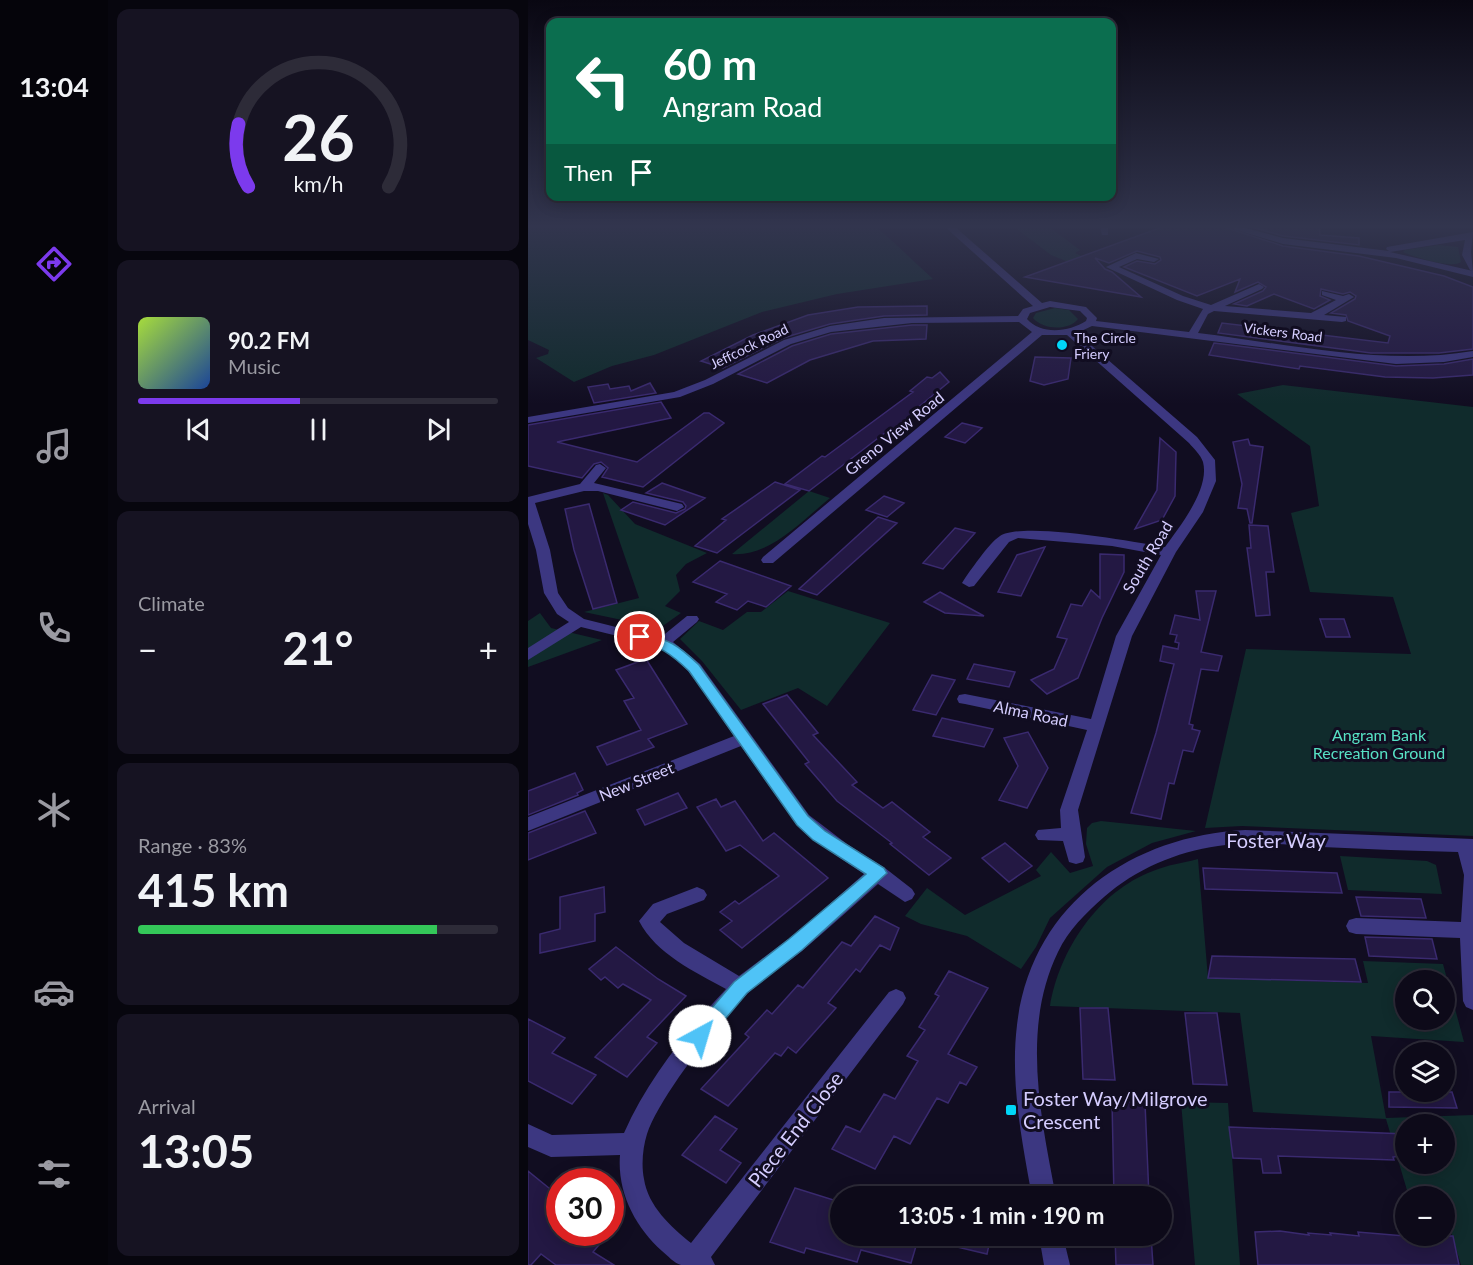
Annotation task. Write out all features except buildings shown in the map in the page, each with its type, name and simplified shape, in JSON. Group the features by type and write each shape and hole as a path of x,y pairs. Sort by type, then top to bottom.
{"street":[{"path":"1015,285 1039,306"},
{"path":"1151,285 1211,308 1342,319"},
{"path":"1192,336 1204,312 1259,287"},
{"path":"1314,316 1346,298 1325,293"},
{"path":"1062,304 1083,309 1092,318 1090,323 1069,332 1040,331 1024,324 1022,319 1026,311 1039,306 1062,304"},
{"name":"Jeffcock Road","path":"528,420 676,395 700,388 767,350 803,336 834,328 879,322 1022,319"},
{"name":"Vickers Road","path":"1090,323 1396,361 1444,359 1473,354"},
{"name":"Greno View Road","path":"768,560 1040,331"},
{"name":"South Road","path":"1069,332 1193,440 1209,460 1210,481 1196,512 1169,552 1124,636 1097,726 1074,791 1070,810 1071,834 1076,857"},
{"path":"584,487 600,468"},
{"path":"676,507 598,487 584,487 528,502 535,552 556,602 569,617 579,622 663,643 674,649 694,668 803,820 819,835 878,873 905,894"},
{"path":"969,583 1004,539 1017,534 1121,543 1169,552"},
{"path":"663,643 692,618"},
{"path":"528,655 579,622"},
{"name":"Alma Road","path":"965,699 1097,726"},
{"name":"New Street","path":"528,824 744,738"},
{"path":"1044,835 1071,834"},
{"name":"Foster Way","path":"1042,1186 1029,1096 1026,1032 1030,998 1039,967 1048,948 1065,923 1089,897 1124,871 1145,861 1173,850 1218,839 1266,837 1469,846"},
{"path":"1469,846 1473,874 1470,930 1473,1001"},
{"path":"698,1263 663,1237 646,1218 637,1199 632,1178 634,1144 646,1110 677,1065 741,987 796,945 878,873"},
{"path":"697,895 660,909 649,921 654,931 680,951 741,987"},
{"path":"1356,926 1470,930"},
{"name":"Piece End Close","path":"698,1263 896,998"},
{"path":"528,1136 551,1146 634,1144"},
{"path":"1053,1246 1057,1265"}],"green space":[{"path":"528,285 894,285 837,294 762,312 654,355 612,366 574,382 536,358 548,354 549,350 528,340"},
{"path":"1055,308 1069,310 1078,319 1069,326 1056,328 1043,325 1033,318 1036,313"},
{"name":"Angram Bank Recreation Ground","path":"1283,385 1473,407 1473,836 1242,826 1205,828 1246,649 1411,654 1393,597 1310,592 1291,513 1319,506 1310,446 1237,394"},
{"path":"809,491 830,498 773,543 760,550 732,554"},
{"path":"603,493 608,495 635,524 707,553 686,564 676,575 680,591 665,606 681,613 660,628 584,612 639,598"},
{"path":"788,591 890,623 827,706 798,688 741,710 702,661 680,639 699,621 723,630 747,612 761,612"},
{"path":"540,613 551,628 602,640 528,667 528,621"},
{"path":"1101,821 1196,831 1152,843 1107,867 1050,918 1036,947 1021,969 967,936 921,924 905,916 927,888 965,915 1041,876 1036,870 1051,852 1070,873 1093,866 1086,844 1087,828 1092,823"},
{"path":"1340,856 1427,861 1436,865 1442,894 1348,890"},
{"path":"1198,859 1208,978 1368,983 1363,961 1443,964 1445,970 1395,970 1395,1030 1455,1030 1455,1009 1464,1042 1371,1036 1386,1118 1395,1118 1395,1150 1386,1119 1253,1112 1240,1013 1050,1006 1062,965 1084,925 1115,893 1133,880 1169,866"},
{"path":"1181,1102 1228,1103 1240,1265 1195,1265"},
{"path":"1473,1115 1473,1265 1461,1265 1455,1245 1455,1186 1406,1186 1402,1174 1455,1174 1455,1116"}],"place":[{"name":"The Circle Friery","path":"1062,345"},
{"name":"Foster Way/Milgrove Crescent","path":"1011,1110"}],"route":[{"path":"640,637 663,643 684,657 803,820 819,835 878,873 796,945 741,987 700,1036"}]}
